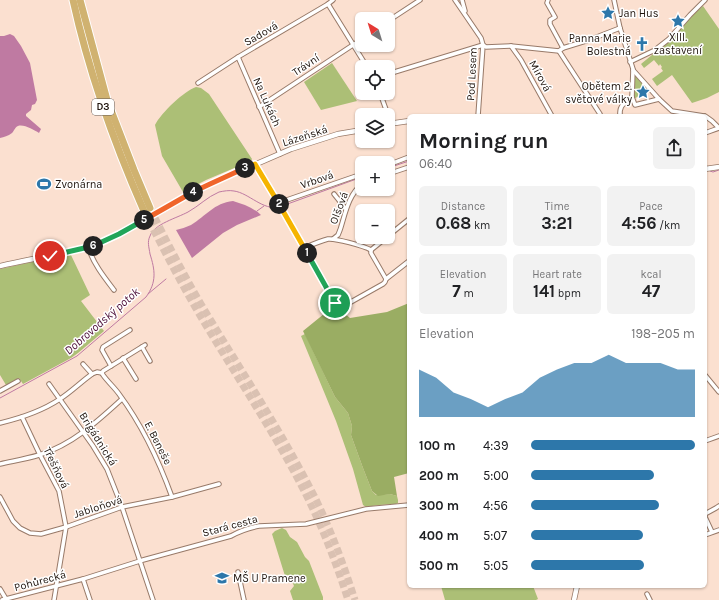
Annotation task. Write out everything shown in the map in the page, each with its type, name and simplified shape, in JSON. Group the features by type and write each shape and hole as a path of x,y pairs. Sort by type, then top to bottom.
{"highway":[{"name":"D3","path":"73,0 85,50 119,152 147,209 107,100 80,0"}],"street":[{"name":"Sadová","path":"198,83 333,0"},
{"path":"395,17 420,0"},
{"name":"Pod Lesem","path":"455,0 481,38 483,45 478,114"},
{"name":"Pod Lesem","path":"462,0 465,14"},
{"path":"548,0 547,3 555,17 550,20 550,24 563,48"},
{"path":"614,0 620,28 633,69 659,99 672,111 691,114"},
{"path":"630,62 655,50 669,39 705,0"},
{"path":"328,4 363,60"},
{"path":"559,52 563,48 620,28"},
{"name":"Trávní","path":"259,107 353,45"},
{"path":"395,72 483,45 486,47 511,46 559,52 600,114"},
{"name":"Mírová","path":"511,46 551,114"},
{"name":"Na Lukách","path":"238,58 280,154"},
{"path":"633,69 632,97 635,105 659,99"},
{"path":"620,114 620,107 632,97"},
{"path":"707,118 719,128 707,132"},
{"path":"395,123 407,122"},
{"name":"Lázeňská","path":"0,266 89,249 126,231 197,189 291,149 338,134 355,131"},
{"path":"395,162 407,158"},
{"path":"255,164 338,306 342,307 382,284 407,263"},
{"path":"707,169 719,167"},
{"path":"395,172 407,168"},
{"name":"Vrbová","path":"278,203 355,176"},
{"name":"Olšová","path":"333,239 338,235 350,198 355,191"},
{"path":"334,194 346,210"},
{"path":"395,230 407,221"},
{"path":"304,248 326,239 333,239 362,246 371,250"},
{"path":"371,250 378,244"},
{"path":"89,249 100,271 114,290"},
{"path":"371,250 371,253 386,279"},
{"path":"111,366 102,350 103,347 130,330"},
{"path":"0,423 22,417 60,399 92,374 97,372 102,373 143,346 150,361"},
{"path":"123,358 136,379"},
{"path":"83,364 92,374"},
{"name":"E. Beneše","path":"102,373 122,398 141,428 161,466 172,497"},
{"path":"707,377 719,392"},
{"path":"0,391 18,382"},
{"name":"Brigádnická","path":"49,384 84,432 107,468 122,507 153,600"},
{"path":"0,464 40,455 64,444 84,432 122,398"},
{"name":"Třešňová","path":"22,417 59,491 66,527 54,600"},
{"path":"707,439 719,436"},
{"name":"Jabloňová","path":"0,497 13,521 20,528 33,534 41,534 66,527 122,507 172,497 219,484"},
{"name":"Stará cesta","path":"83,579 140,561 231,536 252,527 306,524 366,509 407,505"},
{"path":"707,514 719,506"},
{"path":"707,520 712,532"},
{"path":"707,534 719,530"},
{"path":"238,572 244,600"},
{"path":"83,579 90,600"},
{"name":"Pohůrecká","path":"4,599 83,579"},
{"path":"0,588 4,599"},
{"path":"574,600 577,588"},
{"path":"648,594 648,600"}],"green space":[{"path":"703,6 719,29 719,92 692,103 672,75 657,86 652,79 663,71 660,64 659,66 654,60 644,68 641,64 669,41 690,17"},
{"path":"332,63 357,101 321,110 304,82"},
{"path":"634,76 636,76 648,90 634,99"},
{"path":"196,87 201,88 209,94 252,159 251,161 206,180 183,192 162,156 155,125 173,103 185,93"},
{"path":"71,255 90,295 81,301 104,331 71,358 23,384 19,378 6,385 0,375 0,269 59,256"},
{"path":"407,304 407,474 394,477 397,496 390,494 378,496 372,491 351,435 352,426 348,413 335,397 303,331 335,305 340,311 350,318 387,312"},
{"path":"305,334 335,397 348,413 352,426 351,435 372,491 376,495 390,494 397,496 398,503 366,507 363,505 353,469 336,421 301,336"},
{"path":"282,528 286,530 290,537 297,542 305,557 309,561 323,600 293,600 290,591 294,586 288,575 285,576 272,534"},
{"path":"442,588 534,588 538,599 536,600 445,600"}],"shaded area":[{"path":"10,34 14,36 21,46 30,63 37,100 35,104 32,105 31,110 26,114 26,116 41,129 39,133 26,127 18,126 10,134 0,138 0,36"},
{"path":"233,201 252,208 261,215 237,225 223,233 192,258 176,230 191,225 215,207 226,202"}],"waterway":[{"name":"Dobrovodský potok","path":"395,166 407,162"},
{"name":"Dobrovodský potok","path":"710,171 713,172 719,170"},
{"name":"Dobrovodský potok","path":"282,206 355,180"},
{"name":"Dobrovodský potok","path":"0,398 77,356 146,297 150,292 154,276 149,240 152,232 156,228 188,212 219,192 240,192 267,206 273,208 279,207"},
{"path":"257,211 264,206"},
{"path":"148,294 166,279"}],"tunnel":[{"path":"150,208 201,304 295,459 321,510 334,540 355,600"},
{"path":"144,211 195,307 289,462 315,513 327,541 348,600"}],"place":[{"name":"Jan Hus","path":"608,13"},
{"name":"XIII. zastavení","path":"678,21"},
{"name":"Panna Marie Bolestná","path":"642,44"},
{"name":"Obětem 2. světové války","path":"643,92"},
{"name":"Zvonárna","path":"44,184"},
{"name":"MŠ U Pramene","path":"222,578"}],"route":[{"path":"50,256 106,241 197,189 255,164 335,303"}]}
